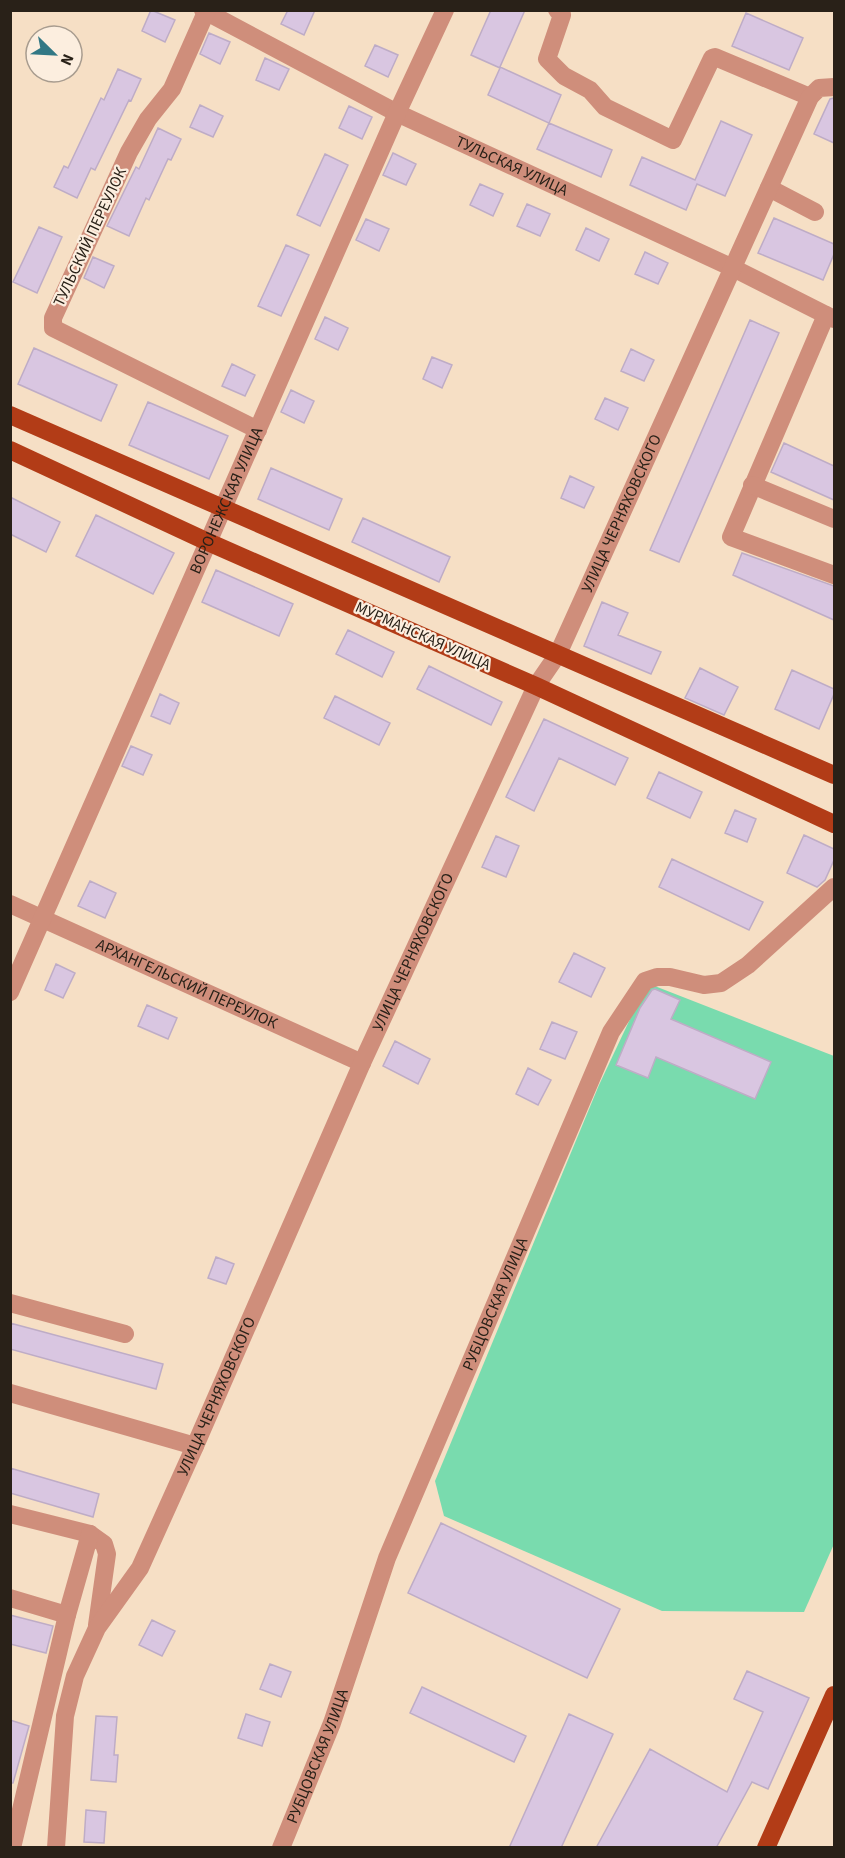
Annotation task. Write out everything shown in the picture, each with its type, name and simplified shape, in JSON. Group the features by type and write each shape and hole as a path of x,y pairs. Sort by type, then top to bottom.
{"main road":[{"path":"10,415 834,775"},
{"name":"МУРМАНСКАЯ УЛИЦА","path":"10,450 208,542 536,686 834,824"},
{"path":"766,1848 834,1695"}],"street":[{"name":"ВОРОНЕЖСКАЯ УЛИЦА","path":"10,992 397,113 446,10"},
{"path":"557,10 562,15 548,59 564,76 590,90 605,107 679,142 712,58 715,57 810,97 819,88 834,87"},
{"name":"ТУЛЬСКАЯ УЛИЦА","path":"205,11 397,113 733,268 830,317"},
{"name":"ТУЛЬСКИЙ ПЕРЕУЛОК","path":"205,11 172,89 148,119 129,152 52,318 53,328 258,430"},
{"name":"УЛИЦА ЧЕРНЯХОВСКОГО","path":"56,1848 65,1716 75,1676 97,1628 140,1568 362,1063 536,686 558,654 810,97"},
{"path":"769,188 816,212"},
{"path":"830,317 752,485 731,537 834,576"},
{"path":"752,485 834,519"},
{"name":"РУБЦОВСКАЯ УЛИЦА","path":"281,1848 332,1724 387,1558 611,1032 645,981 657,977 670,977 704,985 721,984 748,965 834,886"},
{"name":"АРХАНГЕЛЬСКИЙ ПЕРЕУЛОК","path":"10,904 362,1063"},
{"path":"10,1303 125,1334"},
{"path":"10,1393 195,1446"},
{"path":"10,1514 90,1534 104,1544 107,1554 97,1628"},
{"path":"12,1848 67,1615 90,1534"},
{"path":"10,1598 67,1615"}],"green space":[{"path":"647,983 834,1056 834,1544 804,1612 662,1611 444,1516 435,1481 599,1085"}],"building":[{"path":"151,10 175,20 165,42 142,31"},
{"path":"288,10 315,10 304,35 281,24"},
{"path":"491,10 525,10 500,67 561,95 549,123 488,95 500,68 471,55"},
{"path":"746,13 803,38 789,70 732,46"},
{"path":"209,33 230,42 220,64 200,54"},
{"path":"375,45 398,55 388,77 365,66"},
{"path":"265,58 289,69 279,90 256,80"},
{"path":"118,69 141,79 95,170 91,168 77,198 54,187 64,166 68,168 101,98 104,100"},
{"path":"834,98 834,143 814,134 830,99"},
{"path":"200,105 223,116 213,137 190,127"},
{"path":"349,106 372,117 362,139 339,128"},
{"path":"721,121 752,135 725,196 697,184 686,210 630,185 642,157 695,180"},
{"path":"549,123 612,150 601,177 537,149"},
{"path":"158,128 181,139 171,160 168,159 149,200 146,198 129,236 107,226 136,167 139,169"},
{"path":"393,153 416,164 406,185 383,175"},
{"path":"325,154 348,165 320,226 297,215"},
{"path":"480,184 503,194 493,216 470,205"},
{"path":"527,204 550,214 540,236 517,226"},
{"path":"774,218 834,244 834,254 823,280 758,253"},
{"path":"366,219 389,229 379,251 356,240"},
{"path":"39,227 62,237 37,293 13,282"},
{"path":"586,228 609,239 599,261 576,250"},
{"path":"286,245 309,255 281,316 258,306"},
{"path":"645,252 668,263 658,284 635,274"},
{"path":"93,257 114,266 104,288 84,278"},
{"path":"325,317 348,328 338,350 315,339"},
{"path":"750,320 779,333 679,562 650,550"},
{"path":"34,348 117,385 101,421 18,384"},
{"path":"631,349 654,360 644,381 621,371"},
{"path":"432,357 452,365 442,388 423,379"},
{"path":"232,364 255,375 245,396 222,386"},
{"path":"291,390 314,401 304,423 281,412"},
{"path":"605,398 628,408 618,430 595,419"},
{"path":"148,402 228,436 209,479 129,445"},
{"path":"784,443 834,466 834,500 771,472"},
{"path":"271,468 342,499 329,530 258,499"},
{"path":"570,476 594,487 584,508 561,498"},
{"path":"10,497 60,522 46,552 10,534"},
{"path":"96,515 174,553 153,594 76,556"},
{"path":"363,518 450,557 439,582 352,542"},
{"path":"742,553 834,586 834,620 733,575"},
{"path":"216,570 293,604 279,636 202,602"},
{"path":"602,602 628,613 618,635 661,652 651,674 584,646"},
{"path":"348,630 394,652 382,677 336,654"},
{"path":"429,666 502,702 491,725 417,689"},
{"path":"700,668 738,687 724,715 685,698"},
{"path":"792,670 834,689 819,729 775,709"},
{"path":"160,694 179,703 170,724 151,716"},
{"path":"335,696 390,723 379,745 324,718"},
{"path":"544,719 628,758 615,785 559,758 534,811 506,797"},
{"path":"131,746 152,755 143,775 122,766"},
{"path":"659,772 702,792 690,818 647,798"},
{"path":"735,810 756,819 747,842 725,833"},
{"path":"804,835 834,849 834,860 825,880 817,887 787,873"},
{"path":"496,836 519,846 506,877 482,867"},
{"path":"672,859 763,902 749,930 659,887"},
{"path":"90,881 116,893 105,918 78,906"},
{"path":"574,953 605,968 591,997 559,982"},
{"path":"56,964 75,973 63,998 45,990"},
{"path":"655,989 680,1000 671,1019 771,1062 755,1099 656,1057 648,1078 616,1065 640,1008"},
{"path":"147,1005 177,1018 168,1039 138,1026"},
{"path":"552,1022 577,1032 565,1059 540,1049"},
{"path":"395,1041 430,1059 418,1084 383,1066"},
{"path":"528,1068 551,1080 538,1105 516,1094"},
{"path":"216,1257 234,1264 226,1284 208,1278"},
{"path":"10,1323 163,1364 156,1389 10,1349"},
{"path":"10,1468 99,1494 93,1517 10,1493"},
{"path":"441,1523 620,1609 587,1678 408,1593"},
{"path":"10,1615 53,1626 46,1653 10,1644"},
{"path":"152,1620 175,1631 162,1656 139,1645"},
{"path":"270,1664 291,1672 281,1697 260,1689"},
{"path":"747,1671 809,1698 768,1789 752,1782 716,1848 596,1848 650,1749 727,1792 763,1712 734,1699"},
{"path":"422,1687 526,1736 514,1762 410,1713"},
{"path":"246,1714 270,1722 262,1746 238,1738"},
{"path":"569,1714 613,1734 561,1848 509,1848"},
{"path":"96,1716 117,1717 114,1755 118,1755 116,1782 91,1780"},
{"path":"10,1720 29,1726 13,1783 10,1783"},
{"path":"86,1810 106,1812 104,1843 84,1842"}]}
